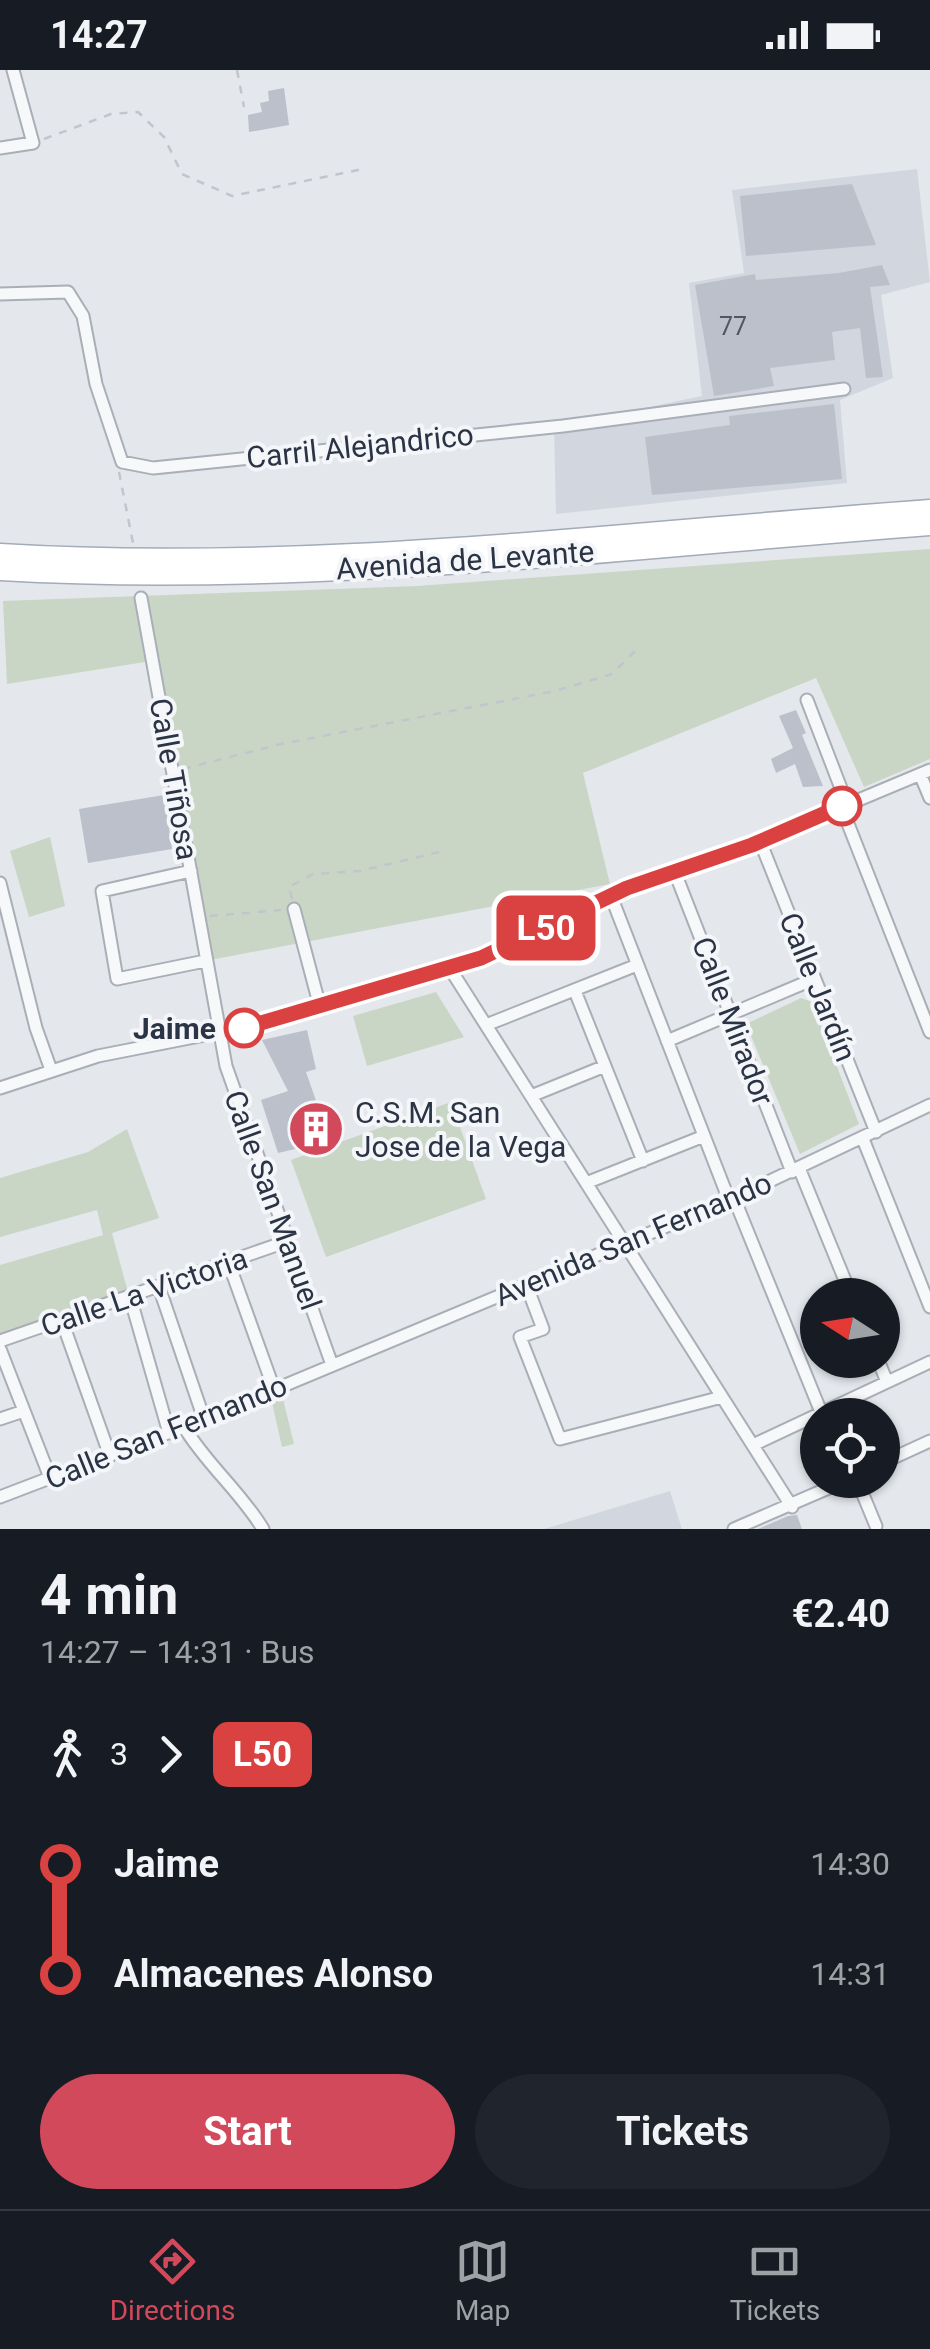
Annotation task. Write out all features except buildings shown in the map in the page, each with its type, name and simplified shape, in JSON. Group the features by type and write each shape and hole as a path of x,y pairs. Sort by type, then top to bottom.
{"main road":[{"name":"Avenida de Levante","path":"0,553 136,559 286,555 926,509"},
{"name":"Avenida de Levante","path":"0,571 138,577 286,573 930,526"}],"street":[{"path":"0,148 33,143 13,70"},
{"path":"0,294 68,292 83,316 96,384 122,462"},
{"name":"Carril Alejandrico","path":"122,462 152,468 563,426 844,389"},
{"name":"Calle Tiñosa","path":"141,598 205,961"},
{"path":"807,700 930,1032"},
{"path":"0,1088 110,1053 219,1033 449,968 494,952 674,870 760,841 925,772 930,798"},
{"name":"Calle Jardín","path":"760,841 876,1132"},
{"name":"Calle Mirador","path":"674,870 730,1014 843,1278"},
{"path":"190,871 102,891 116,980 205,961"},
{"path":"1,889 51,1070"},
{"path":"611,896 704,1136 815,1398"},
{"path":"294,909 320,1007"},
{"name":"Calle San Manuel","path":"205,961 230,1082 332,1365"},
{"path":"486,1026 637,965"},
{"path":"449,968 792,1507"},
{"path":"666,1040 814,979"},
{"path":"575,992 644,1160"},
{"path":"531,1096 606,1066"},
{"name":"Avenida San Fernando","path":"332,1365 732,1199 930,1106"},
{"path":"586,1183 704,1136"},
{"path":"863,1139 930,1307"},
{"name":"Calle La Victoria","path":"0,1345 288,1241"},
{"path":"229,1264 274,1389"},
{"path":"526,1284 543,1330 520,1337 560,1440 722,1397"},
{"path":"159,1288 204,1419"},
{"path":"130,1297 169,1432"},
{"path":"62,1321 110,1456"},
{"path":"0,1345 51,1480"},
{"path":"852,1398 930,1362"},
{"name":"Calle San Fernando","path":"0,1497 51,1480 332,1365"},
{"path":"885,1378 887,1382"},
{"path":"0,1419 24,1411"},
{"path":"753,1445 800,1422"},
{"path":"184,1427 204,1460 244,1498 263,1529"},
{"path":"900,1455 930,1441"},
{"path":"734,1529 810,1498"},
{"path":"864,1498 876,1526"}],"path":[{"path":"236,70 244,106"},
{"path":"33,143 126,110 138,112 164,136 182,174 232,196 362,169"},
{"path":"122,462 118,478 136,559"},
{"path":"173,772 280,744 555,691 612,674 636,650"},
{"path":"198,919 294,909 290,886 313,874 360,871 443,851"}],"shaded area":[{"path":"917,169 930,282 881,295 893,378 840,400 847,483 556,514 554,427 702,396 689,283 744,273 732,190"},
{"path":"670,1491 682,1529 544,1529"}],"green space":[{"path":"930,549 930,759 864,787 816,678 583,773 610,884 205,961 151,661 7,684 3,601 417,586"},
{"path":"50,837 65,906 29,917 10,851"},
{"path":"436,992 464,1037 367,1066 353,1016"},
{"path":"801,998 812,1002 859,1124 800,1154 746,1024"},
{"path":"451,1102 486,1199 326,1257 291,1160"},
{"path":"127,1129 159,1218 112,1233 129,1296 0,1340 0,1265 103,1235 97,1210 0,1237 0,1178 88,1152"},
{"path":"276,1393 282,1395 294,1444 282,1447 271,1398"}],"bus line":[{"name":"L50","path":"244,1028 481,958 627,888 752,845 842,806"}],"place":[{"name":"Jaime","path":"244,1028"},
{"name":"C.S.M. San Jose de la Vega","path":"316,1129"}]}
